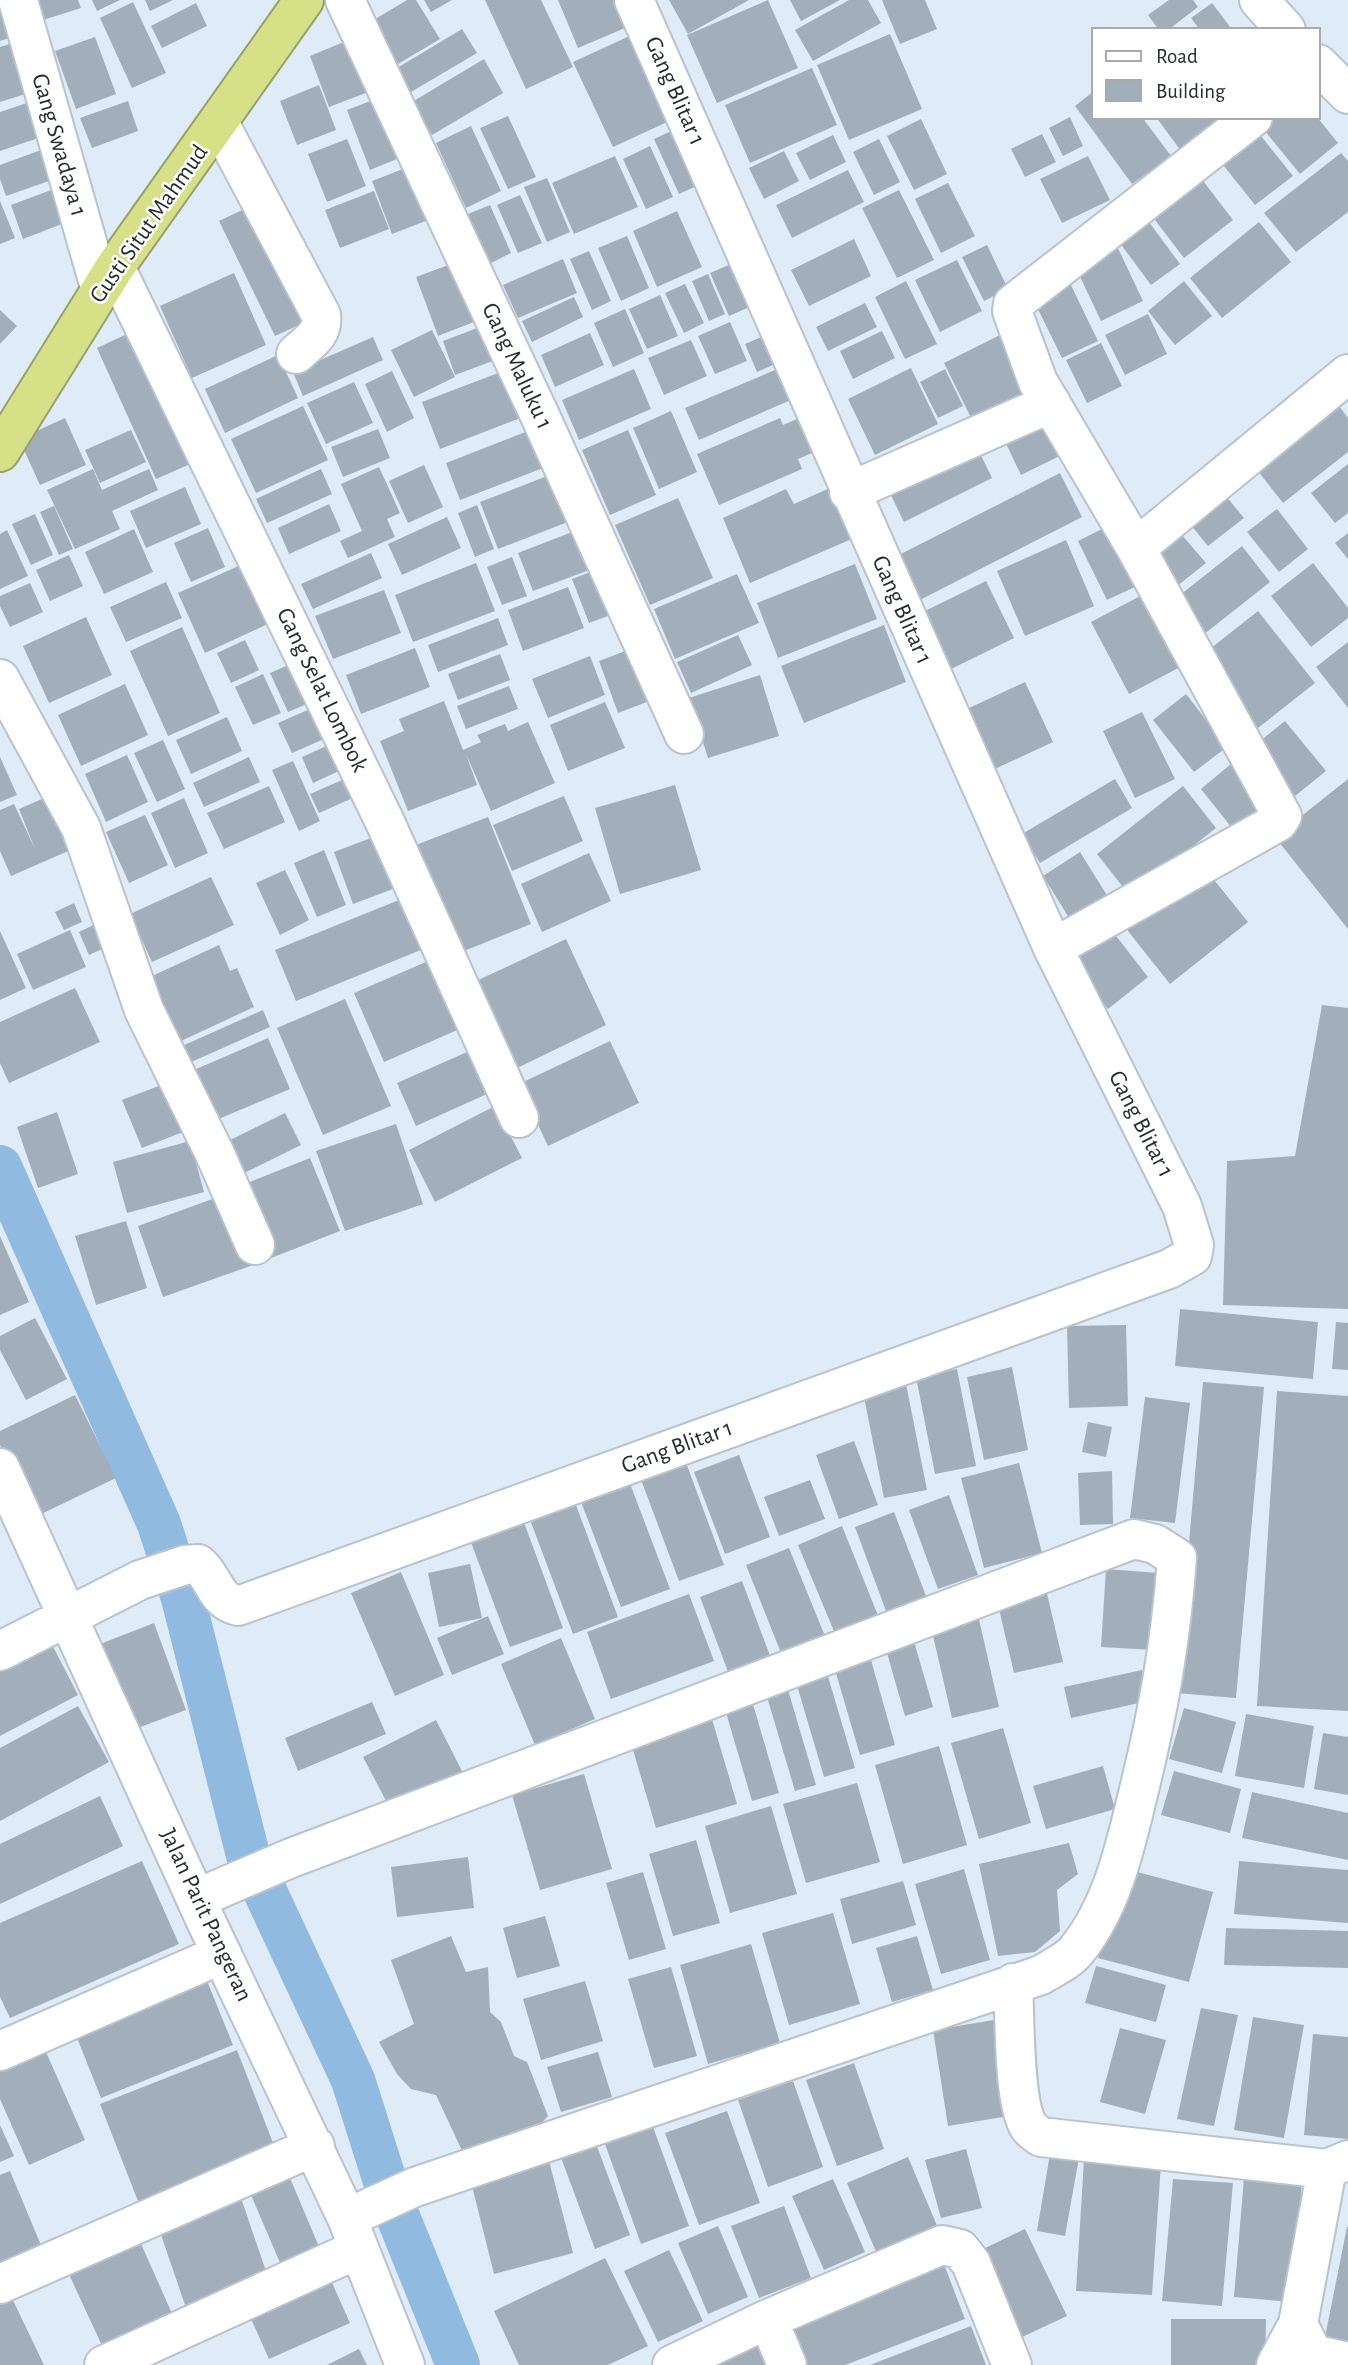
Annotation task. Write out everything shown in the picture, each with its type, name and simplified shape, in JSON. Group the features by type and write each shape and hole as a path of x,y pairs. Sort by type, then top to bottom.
{"highway":[{"name":"Gusti Situt Mahmud","path":"5,430 304,0"}],"street":[{"name":"Gang Swadaya 1","path":"18,0 108,279"},
{"name":"Gang Maluku 1","path":"345,0 541,418 684,734"},
{"name":"Gang Blitar 1","path":"68,1619 141,1580 185,1564 198,1564 208,1573 217,1594 227,1604 238,1606 1169,1269 1192,1256 1194,1245 1182,1206 1053,948 849,492 634,0"},
{"path":"1259,0 1284,28"},
{"path":"1320,66 1348,94"},
{"path":"1053,948 1278,822 1282,816 1136,548 1038,382 1018,333 1013,304 1250,119"},
{"path":"219,123 321,315 322,324 317,336 296,354"},
{"name":"Gang Selat Lombok","path":"108,279 220,476 384,820 519,1118"},
{"path":"1136,548 1348,374"},
{"path":"849,492 1051,403"},
{"path":"0,679 80,828 144,1010 215,1154 255,1245"},
{"name":"Jalan Parit Pangeran","path":"0,1468 68,1619 212,1893 222,1954 314,2146 357,2226 405,2365"},
{"path":"104,2365 357,2226 415,2187 1041,1975 1074,1954 1096,1923 1122,1859 1161,1698 1171,1636 1177,1558 1155,1544 1134,1539 291,1858 212,1893"},
{"path":"0,1651 68,1619"},
{"path":"0,2051 222,1954"},
{"path":"1013,1983 1018,2074 1025,2119 1030,2129 1041,2137 1337,2164 1298,2324 1276,2365"},
{"path":"0,2284 314,2146"},
{"path":"672,2365 768,2319 942,2245 960,2249 971,2263 1012,2365"},
{"path":"768,2319 787,2365"},
{"path":"1298,2324 1314,2354 1348,2362"}],"building":[{"path":"36,0 78,0 81,8 43,20"},
{"path":"92,0 120,0 97,11"},
{"path":"145,0 173,0 150,11"},
{"path":"407,0 416,0 440,39 398,64 372,21"},
{"path":"424,0 452,0 431,12"},
{"path":"485,0 541,0 573,67 526,89"},
{"path":"558,0 622,0 632,25 578,48"},
{"path":"669,0 749,0 688,34"},
{"path":"768,0 798,68 717,103 687,35"},
{"path":"790,0 840,0 801,21"},
{"path":"849,0 868,0 881,23 813,61 795,30"},
{"path":"882,0 925,0 937,29 900,44"},
{"path":"1169,0 1193,0 1198,7 1171,28 1158,28 1148,15"},
{"path":"133,2 166,73 132,88 100,18"},
{"path":"0,3 25,33 0,41"},
{"path":"196,3 207,26 162,48 151,26"},
{"path":"1212,3 1231,28 1198,28 1191,18"},
{"path":"462,29 477,53 411,92 397,68"},
{"path":"636,33 676,118 613,147 573,62"},
{"path":"890,34 922,109 849,140 817,65"},
{"path":"95,37 116,94 76,109 55,51"},
{"path":"351,39 371,91 329,107 310,56"},
{"path":"23,40 38,90 0,102 0,47"},
{"path":"484,59 503,93 432,135 412,102"},
{"path":"812,68 837,125 750,163 725,105"},
{"path":"319,85 336,130 297,145 280,101"},
{"path":"1092,93 1092,119 1143,119 1171,156 1132,184 1075,106"},
{"path":"386,95 409,154 370,170 347,110"},
{"path":"39,99 50,134 0,151 0,112"},
{"path":"128,101 138,131 92,148 80,118"},
{"path":"508,116 536,177 508,189 480,128"},
{"path":"1070,117 1083,146 1063,156 1049,128"},
{"path":"921,119 947,174 914,190 887,136"},
{"path":"1157,119 1225,119 1181,151"},
{"path":"1268,119 1319,119 1338,143 1300,174 1260,125"},
{"path":"471,126 501,191 466,208 436,143"},
{"path":"1253,126 1293,176 1255,205 1216,156"},
{"path":"678,128 703,183 679,194 654,139"},
{"path":"1042,134 1056,162 1025,177 1011,149"},
{"path":"833,135 846,162 810,180 796,153"},
{"path":"347,139 366,186 327,202 308,154"},
{"path":"879,139 900,182 874,195 853,152"},
{"path":"52,146 63,176 6,196 0,179 0,165"},
{"path":"650,146 673,197 646,209 623,159"},
{"path":"784,151 799,181 764,199 749,168"},
{"path":"1341,153 1348,161 1348,212 1296,252 1264,213"},
{"path":"615,156 638,207 574,234 552,183"},
{"path":"1088,156 1110,200 1062,223 1040,179"},
{"path":"416,164 436,217 392,234 372,181"},
{"path":"848,170 864,202 792,238 776,205"},
{"path":"1197,173 1233,220 1184,258 1149,212"},
{"path":"547,178 570,232 547,242 524,187"},
{"path":"948,183 975,236 941,253 915,199"},
{"path":"54,189 67,222 23,239 11,205"},
{"path":"899,190 934,260 897,278 862,208"},
{"path":"374,191 389,229 340,248 325,210"},
{"path":"520,195 542,243 518,253 497,205"},
{"path":"0,201 15,238 0,244"},
{"path":"259,202 314,318 275,336 219,221"},
{"path":"490,205 511,253 489,264 468,214"},
{"path":"677,211 702,267 657,287 633,231"},
{"path":"1143,214 1180,264 1151,285 1114,235"},
{"path":"1259,222 1291,262 1222,318 1190,278"},
{"path":"627,236 649,288 621,301 598,248"},
{"path":"854,239 871,276 809,306 791,270"},
{"path":"1116,244 1143,301 1101,321 1074,264"},
{"path":"987,245 1008,289 984,301 962,257"},
{"path":"589,251 611,301 592,310 570,259"},
{"path":"563,259 577,293 518,318 503,285"},
{"path":"743,259 761,302 729,316 710,273"},
{"path":"462,260 484,318 438,336 416,277"},
{"path":"957,260 982,311 940,332 915,280"},
{"path":"234,273 266,345 192,378 160,306"},
{"path":"708,274 725,314 709,321 692,281"},
{"path":"1066,275 1098,341 1062,358 1030,293"},
{"path":"906,281 937,344 905,359 875,297"},
{"path":"1184,281 1212,316 1175,345 1148,311"},
{"path":"685,284 704,323 684,333 665,293"},
{"path":"660,295 678,336 647,349 629,309"},
{"path":"574,297 583,317 532,342 522,321"},
{"path":"865,303 877,327 828,351 816,327"},
{"path":"625,309 644,353 613,367 594,323"},
{"path":"0,310 17,326 0,344"},
{"path":"1148,314 1167,354 1125,375 1105,335"},
{"path":"493,322 506,356 455,375 443,341"},
{"path":"730,322 747,361 715,374 698,336"},
{"path":"144,326 204,458 156,479 97,348"},
{"path":"432,330 455,377 414,397 391,350"},
{"path":"775,331 787,359 757,372 745,344"},
{"path":"882,331 895,358 853,379 840,351"},
{"path":"1006,332 1027,375 1017,380 1028,403 976,428 944,363"},
{"path":"590,333 604,365 555,387 541,355"},
{"path":"373,337 383,360 303,396 293,372"},
{"path":"691,340 707,376 664,395 648,358"},
{"path":"1101,343 1122,386 1087,403 1066,360"},
{"path":"278,355 298,398 225,433 205,389"},
{"path":"787,365 800,396 699,440 685,408"},
{"path":"514,367 531,414 440,449 422,402"},
{"path":"911,368 938,424 875,455 848,399"},
{"path":"634,369 651,409 579,440 562,400"},
{"path":"945,369 963,406 938,418 920,382"},
{"path":"392,371 414,418 387,432 365,384"},
{"path":"354,382 373,423 326,444 307,403"},
{"path":"1336,402 1348,418 1348,452 1283,503 1254,466"},
{"path":"303,406 328,460 256,493 231,439"},
{"path":"1051,406 1072,450 1021,475 1000,431"},
{"path":"671,411 697,472 659,489 633,428"},
{"path":"65,418 86,465 40,485 19,439"},
{"path":"780,418 783,425 797,419 812,453 798,459 802,469 719,505 697,454"},
{"path":"541,426 556,463 460,500 446,463"},
{"path":"378,429 390,458 343,477 331,447"},
{"path":"131,430 146,462 100,483 85,450"},
{"path":"628,430 656,495 610,515 582,450"},
{"path":"973,439 992,478 904,522 885,483"},
{"path":"1348,464 1348,513 1335,523 1311,493"},
{"path":"424,465 443,507 408,523 389,481"},
{"path":"379,467 400,513 387,519 395,537 348,558 340,541 362,531 341,484"},
{"path":"93,469 102,490 149,469 158,490 112,511 120,529 75,549 47,490"},
{"path":"321,469 332,494 267,523 256,499"},
{"path":"560,471 578,518 498,549 480,502"},
{"path":"1060,473 1082,517 918,601 895,557"},
{"path":"839,484 861,535 750,583 723,518 786,489 794,504"},
{"path":"185,487 201,524 146,548 130,511"},
{"path":"1226,496 1244,518 1208,546 1190,524"},
{"path":"678,498 713,578 650,605 615,525"},
{"path":"329,504 341,531 289,554 278,528"},
{"path":"477,505 494,549 475,557 458,513"},
{"path":"54,506 73,549 59,555 40,512"},
{"path":"1277,509 1308,549 1279,572 1247,532"},
{"path":"35,514 53,555 31,565 12,524"},
{"path":"447,517 461,548 402,575 388,544"},
{"path":"1110,525 1139,585 1107,600 1078,541"},
{"path":"585,527 600,566 533,591 518,553"},
{"path":"208,528 225,567 191,582 174,543"},
{"path":"134,529 153,572 104,594 85,552"},
{"path":"7,530 28,576 0,589 0,534"},
{"path":"1348,533 1348,559 1335,543"},
{"path":"1182,535 1206,563 1177,586 1154,557"},
{"path":"1066,540 1094,606 1025,636 997,571"},
{"path":"1242,546 1270,582 1203,635 1175,599"},
{"path":"371,553 382,578 313,609 301,584"},
{"path":"69,555 83,586 50,601 36,570"},
{"path":"512,557 527,596 502,605 487,567"},
{"path":"252,560 279,619 205,653 178,593"},
{"path":"476,563 495,611 413,642 395,595"},
{"path":"1313,563 1348,608 1348,618 1311,647 1271,596"},
{"path":"855,564 877,619 778,658 757,603"},
{"path":"596,570 613,614 589,623 572,579"},
{"path":"737,574 759,623 675,659 654,609"},
{"path":"986,581 1014,638 941,674 913,617"},
{"path":"166,582 182,618 126,642 110,607"},
{"path":"30,583 43,612 10,627 0,606 0,596"},
{"path":"568,587 584,628 523,651 508,610"},
{"path":"384,590 401,633 333,659 315,616"},
{"path":"1146,593 1184,665 1129,694 1091,622"},
{"path":"1258,611 1315,683 1258,728 1201,656"},
{"path":"86,617 112,675 49,703 23,646"},
{"path":"498,618 508,645 438,672 428,645"},
{"path":"884,625 906,682 804,723 781,666"},
{"path":"182,627 220,713 168,736 130,651"},
{"path":"738,635 752,665 691,693 677,662"},
{"path":"245,640 259,670 231,683 217,653"},
{"path":"1348,642 1348,708 1316,667"},
{"path":"641,645 660,697 618,713 599,661"},
{"path":"415,648 430,687 361,714 346,675"},
{"path":"500,654 510,680 458,700 448,674"},
{"path":"590,656 605,695 548,718 532,679"},
{"path":"305,658 323,697 288,712 270,673"},
{"path":"263,674 281,713 253,725 235,687"},
{"path":"760,675 779,736 708,758 689,698"},
{"path":"1025,682 1053,742 982,775 954,715"},
{"path":"125,684 148,735 81,766 58,715"},
{"path":"509,686 518,709 466,729 457,706"},
{"path":"1186,694 1227,747 1194,772 1153,720"},
{"path":"444,701 463,750 481,742 477,735 505,724 508,731 528,722 555,783 491,811 466,754 477,785 408,811 380,741 404,731 399,719"},
{"path":"326,702 340,732 292,753 278,723"},
{"path":"605,702 625,748 568,771 550,725"},
{"path":"1142,712 1175,779 1135,798 1103,731"},
{"path":"227,717 242,751 191,774 176,740"},
{"path":"1285,721 1326,771 1295,796 1255,745"},
{"path":"342,739 354,764 313,783 302,757"},
{"path":"163,740 185,789 157,802 134,753"},
{"path":"127,755 148,802 106,822 85,774"},
{"path":"0,757 17,795 0,802"},
{"path":"249,757 260,782 204,807 193,783"},
{"path":"1237,759 1273,803 1236,833 1201,789"},
{"path":"293,761 320,821 299,831 272,770"},
{"path":"358,773 366,792 319,813 310,794"},
{"path":"1115,779 1132,808 1040,863 1022,834"},
{"path":"1348,779 1348,929 1275,837"},
{"path":"675,785 701,870 620,894 595,808"},
{"path":"269,786 285,822 224,849 207,813"},
{"path":"1183,786 1216,828 1130,896 1097,854"},
{"path":"58,792 82,845 11,876 0,851 0,810 14,804 35,849 19,809"},
{"path":"564,796 583,841 512,871 493,825"},
{"path":"184,798 208,853 175,868 151,813"},
{"path":"145,815 168,865 129,883 106,832"},
{"path":"488,817 531,924 459,953 416,845"},
{"path":"379,835 398,887 353,904 334,852"},
{"path":"324,850 346,905 317,917 294,863"},
{"path":"1080,852 1108,897 1071,921 1043,876"},
{"path":"589,853 611,901 542,932 521,884"},
{"path":"1202,865 1248,922 1170,984 1124,926"},
{"path":"285,870 309,920 280,935 256,883"},
{"path":"211,877 234,925 152,962 130,914"},
{"path":"404,898 423,949 296,1001 275,950"},
{"path":"74,903 82,922 64,930 55,912"},
{"path":"104,920 115,943 89,955 79,932"},
{"path":"1106,923 1148,977 1108,1009 1065,955"},
{"path":"70,930 86,967 33,990 17,954"},
{"path":"0,931 26,988 0,1000"},
{"path":"566,939 606,1025 513,1070 472,983"},
{"path":"219,945 230,971 237,968 254,1007 166,1048 137,983"},
{"path":"433,959 462,1028 384,1062 354,993"},
{"path":"75,988 100,1042 9,1083 0,1063 0,1022"},
{"path":"345,999 391,1106 323,1135 277,1028"},
{"path":"1322,1005 1348,1008 1348,1309 1223,1305 1227,1161 1295,1156"},
{"path":"263,1010 270,1027 180,1067 173,1050"},
{"path":"268,1038 290,1089 209,1123 187,1073"},
{"path":"610,1041 639,1103 548,1146 519,1084"},
{"path":"467,1052 487,1094 416,1126 397,1083"},
{"path":"169,1082 188,1130 142,1148 122,1100"},
{"path":"495,1106 522,1158 435,1202 409,1150"},
{"path":"57,1112 78,1174 38,1188 17,1127"},
{"path":"285,1113 301,1145 234,1178 218,1146"},
{"path":"396,1124 423,1204 345,1231 316,1151"},
{"path":"190,1141 204,1192 127,1213 113,1162"},
{"path":"310,1158 340,1231 266,1260 237,1187"},
{"path":"229,1193 253,1265 163,1297 138,1226"},
{"path":"126,1221 147,1288 96,1305 75,1236"},
{"path":"0,1236 29,1302 0,1315"},
{"path":"1180,1309 1318,1322 1313,1379 1175,1366"},
{"path":"35,1318 67,1379 26,1400 0,1350 0,1336"},
{"path":"1336,1322 1348,1323 1348,1370 1332,1369"},
{"path":"1126,1325 1128,1406 1069,1408 1067,1326"},
{"path":"1012,1367 1028,1450 984,1460 967,1377"},
{"path":"957,1369 976,1466 935,1474 916,1377"},
{"path":"1203,1382 1264,1387 1236,1698 1176,1693"},
{"path":"906,1384 927,1490 884,1498 863,1392"},
{"path":"1277,1391 1348,1396 1348,1711 1257,1706"},
{"path":"75,1395 116,1478 35,1517 0,1445 0,1431"},
{"path":"1145,1397 1190,1403 1175,1523 1130,1518"},
{"path":"1088,1422 1112,1427 1106,1457 1082,1452"},
{"path":"854,1441 878,1505 839,1519 816,1455"},
{"path":"739,1455 770,1537 725,1554 694,1472"},
{"path":"685,1460 724,1565 679,1581 640,1477"},
{"path":"1019,1463 1042,1553 984,1568 961,1478"},
{"path":"1112,1471 1113,1524 1080,1525 1078,1473"},
{"path":"810,1480 825,1519 779,1536 764,1497"},
{"path":"629,1481 670,1589 621,1607 580,1499"},
{"path":"949,1495 978,1575 938,1589 909,1510"},
{"path":"574,1500 618,1617 573,1634 529,1517"},
{"path":"894,1512 926,1596 886,1611 855,1527"},
{"path":"522,1517 563,1628 510,1647 469,1537"},
{"path":"842,1526 879,1618 836,1636 798,1545"},
{"path":"789,1548 827,1641 783,1658 746,1565"},
{"path":"470,1564 482,1618 439,1627 428,1573"},
{"path":"1106,1569 1159,1573 1154,1650 1101,1647"},
{"path":"401,1572 444,1675 395,1696 351,1593"},
{"path":"742,1581 772,1661 730,1677 700,1597"},
{"path":"1045,1585 1063,1662 1014,1673 996,1596"},
{"path":"689,1594 714,1661 611,1699 587,1632"},
{"path":"978,1615 999,1707 952,1718 931,1627"},
{"path":"488,1616 504,1654 452,1675 437,1638"},
{"path":"154,1623 186,1710 127,1732 95,1646"},
{"path":"47,1635 78,1695 0,1736 0,1660"},
{"path":"561,1638 595,1719 535,1745 501,1664"},
{"path":"913,1638 933,1707 905,1716 885,1646"},
{"path":"869,1653 895,1745 860,1755 833,1663"},
{"path":"1142,1670 1148,1701 1071,1718 1064,1687"},
{"path":"827,1673 855,1768 824,1777 796,1682"},
{"path":"786,1683 816,1785 795,1791 765,1690"},
{"path":"752,1701 779,1793 752,1801 725,1709"},
{"path":"372,1702 386,1734 298,1771 285,1738"},
{"path":"78,1706 109,1762 0,1821 0,1748"},
{"path":"1184,1708 1236,1722 1222,1773 1169,1759"},
{"path":"1246,1714 1314,1726 1304,1788 1235,1776"},
{"path":"712,1719 737,1804 656,1828 631,1743"},
{"path":"436,1720 464,1775 392,1812 363,1757"},
{"path":"1003,1728 1031,1823 979,1839 951,1743"},
{"path":"1323,1733 1348,1737 1348,1795 1314,1789"},
{"path":"939,1746 967,1845 903,1864 875,1765"},
{"path":"1103,1766 1115,1809 1046,1829 1033,1786"},
{"path":"1174,1771 1241,1789 1230,1833 1161,1815"},
{"path":"584,1774 612,1869 540,1890 512,1795"},
{"path":"857,1783 880,1862 806,1883 783,1804"},
{"path":"1252,1792 1348,1813 1348,1860 1242,1838"},
{"path":"100,1796 123,1846 0,1904 0,1844"},
{"path":"771,1806 797,1894 730,1913 705,1826"},
{"path":"696,1840 720,1923 673,1936 649,1854"},
{"path":"1069,1843 1078,1874 1057,1890 1060,1931 1035,1952 998,1956 979,1864"},
{"path":"468,1857 474,1908 397,1917 391,1867"},
{"path":"142,1861 179,1944 10,2018 0,1997 0,1923"},
{"path":"1239,1861 1348,1870 1348,1923 1234,1914"},
{"path":"1122,1868 1213,1892 1189,1982 1098,1958"},
{"path":"964,1869 990,1960 941,1974 915,1884"},
{"path":"643,1872 666,1949 629,1960 606,1883"},
{"path":"903,1881 916,1925 852,1944 840,1899"},
{"path":"833,1913 860,2004 789,2025 762,1933"},
{"path":"545,1916 560,1966 517,1978 503,1928"},
{"path":"1226,1928 1348,1931 1348,1968 1224,1965"},
{"path":"451,1936 466,1972 488,1967 490,2012 501,2022 514,2056 527,2062 548,2116 537,2128 465,2157 436,2095 411,2089 397,2074 379,2042 414,2024 391,1960"},
{"path":"917,1936 933,1990 892,2002 876,1948"},
{"path":"751,1944 780,2043 708,2064 680,1965"},
{"path":"1096,1966 1166,1985 1156,2022 1085,2003"},
{"path":"671,1967 697,2056 654,2068 628,1979"},
{"path":"203,1971 233,2045 101,2098 72,2025"},
{"path":"585,1981 603,2041 541,2060 523,1999"},
{"path":"1201,2008 1238,2015 1214,2126 1177,2119"},
{"path":"1253,2017 1304,2025 1284,2138 1234,2130"},
{"path":"1000,2019 1015,2115 948,2126 933,2030"},
{"path":"1120,2028 1166,2040 1145,2114 1100,2102"},
{"path":"1313,2034 1348,2037 1348,2139 1304,2135"},
{"path":"42,2043 85,2140 29,2165 0,2099 0,2062"},
{"path":"237,2050 275,2148 138,2201 100,2104"},
{"path":"598,2052 612,2097 561,2112 547,2067"},
{"path":"854,2063 884,2149 837,2166 806,2080"},
{"path":"793,2081 823,2167 768,2187 738,2100"},
{"path":"727,2111 760,2203 699,2225 665,2133"},
{"path":"0,2125 14,2156 0,2162"},
{"path":"653,2127 689,2226 641,2244 605,2144"},
{"path":"595,2141 630,2235 595,2249 560,2155"},
{"path":"1051,2148 1080,2152 1065,2236 1037,2231"},
{"path":"966,2149 982,2208 941,2218 925,2160"},
{"path":"908,2157 938,2228 877,2254 847,2183"},
{"path":"1084,2159 1161,2164 1152,2295 1076,2291"},
{"path":"549,2161 573,2253 494,2274 471,2182"},
{"path":"10,2171 43,2250 0,2268 0,2175"},
{"path":"287,2171 320,2249 281,2265 248,2188"},
{"path":"1244,2178 1302,2183 1291,2302 1234,2297"},
{"path":"833,2179 865,2252 824,2270 792,2196"},
{"path":"1173,2179 1233,2183 1222,2306 1162,2301"},
{"path":"241,2198 268,2277 185,2305 158,2226"},
{"path":"784,2206 811,2278 759,2298 731,2226"},
{"path":"718,2226 748,2297 708,2314 678,2243"},
{"path":"1348,2227 1348,2347 1324,2342"},
{"path":"1025,2229 1067,2316 1020,2338 979,2251"},
{"path":"138,2237 174,2318 104,2350 67,2270"},
{"path":"669,2250 703,2321 658,2342 624,2271"},
{"path":"605,2258 648,2346 608,2365 519,2365 494,2311"},
{"path":"942,2259 965,2319 845,2365 806,2365 788,2318"},
{"path":"329,2276 350,2323 269,2359 248,2312"},
{"path":"10,2294 44,2365 0,2365 0,2299"},
{"path":"1171,2319 1266,2319 1265,2365 1171,2365"},
{"path":"971,2326 986,2365 870,2365"},
{"path":"764,2343 773,2365 708,2365"},
{"path":"359,2349 367,2365 327,2365"}],"waterway":[{"path":"0,1167 159,1524 183,1598 248,1855 353,2080 390,2197 458,2365"}]}
